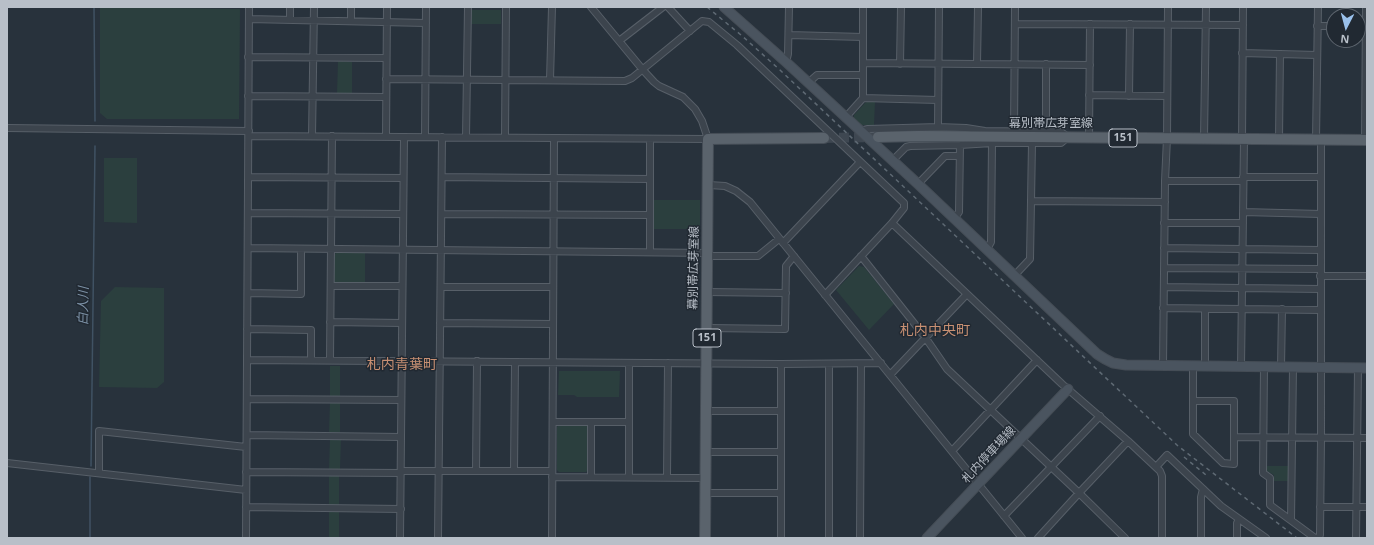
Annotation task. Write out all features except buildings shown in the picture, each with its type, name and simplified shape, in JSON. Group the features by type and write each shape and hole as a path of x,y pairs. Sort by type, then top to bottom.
{"main road":[{"name":"幕別帯広芽室線","path":"878,137 1089,137 1204,138 1243,140 1366,140"},
{"path":"708,139 824,138"},
{"name":"幕別帯広芽室線","path":"705,538 708,139"}],"street":[{"path":"246,538 249,177 248,57 250,7"},
{"path":"290,7 290,20"},
{"path":"312,136 314,7"},
{"path":"351,7 351,21"},
{"path":"386,136 387,7"},
{"path":"425,137 426,7"},
{"path":"466,137 468,7"},
{"path":"505,137 506,7"},
{"path":"550,80 552,7"},
{"path":"651,7 656,13"},
{"path":"619,41 663,7"},
{"path":"668,7 690,31"},
{"path":"724,7 918,184 1097,354 1113,363 1126,365 1362,368 1357,438 1356,538"},
{"path":"786,62 788,54 789,7"},
{"path":"845,118 863,98 863,7"},
{"path":"900,64 901,7"},
{"path":"938,127 939,7"},
{"path":"977,64 978,7"},
{"path":"1014,131 1015,7"},
{"path":"1163,365 1164,202 1167,138 1168,7"},
{"path":"1204,138 1206,7"},
{"path":"1241,366 1243,7"},
{"path":"1318,7 1317,55 1321,177 1321,438 1320,535 1318,538"},
{"path":"1366,7 1366,140"},
{"path":"7,128 312,136 708,139 702,122 695,109 682,97 659,86 643,70 593,8"},
{"path":"250,19 426,23"},
{"path":"386,79 625,81 643,70 702,22 709,22 737,45 904,203 904,208 892,223 825,295"},
{"path":"1015,24 1242,25"},
{"path":"1089,137 1090,24"},
{"path":"1128,96 1130,24"},
{"path":"1318,26 1326,26"},
{"path":"789,35 863,37"},
{"path":"1242,54 1317,55"},
{"path":"1279,140 1280,54"},
{"path":"248,57 386,58"},
{"path":"863,63 1090,65"},
{"path":"1046,64 1046,131"},
{"path":"808,83 816,75 863,75"},
{"path":"1089,95 1167,96"},
{"path":"248,96 386,97"},
{"path":"863,98 938,100"},
{"path":"860,131 868,129 938,127 966,128 985,131 1061,132 1068,137 1061,143 992,143 910,146 906,147 892,161"},
{"path":"330,360 330,213 332,136"},
{"path":"400,538 404,137"},
{"path":"438,538 442,137"},
{"path":"552,538 554,138"},
{"path":"650,138 650,252"},
{"path":"987,249 991,242 992,143"},
{"path":"1014,276 1030,259 1032,143"},
{"path":"954,219 959,212 960,145"},
{"path":"918,184 945,156 960,156"},
{"path":"248,248 650,252 758,256 781,241 860,162"},
{"path":"249,177 403,178"},
{"path":"442,177 650,178"},
{"path":"1165,180 1321,177"},
{"path":"708,185 725,186 743,195 1022,538"},
{"path":"1031,201 1164,202"},
{"path":"1243,212 1321,214"},
{"path":"248,213 403,214"},
{"path":"442,214 650,215"},
{"path":"892,223 1068,389 1156,467 1162,476 1162,538"},
{"path":"1164,223 1242,223"},
{"path":"1164,248 1320,250"},
{"path":"248,293 301,294 301,249"},
{"path":"707,328 785,329 786,266 794,256"},
{"path":"861,256 925,337 947,369 1125,538"},
{"path":"1164,268 1242,268 1367,276"},
{"path":"331,286 402,286"},
{"path":"441,287 554,287"},
{"path":"1164,287 1320,289"},
{"path":"707,292 786,293"},
{"path":"890,374 967,294"},
{"path":"1163,308 1320,310"},
{"path":"1204,366 1205,308"},
{"path":"1281,367 1282,310"},
{"path":"330,322 402,323"},
{"path":"440,323 553,324"},
{"path":"247,329 311,330 311,360"},
{"path":"247,360 781,364 881,363"},
{"path":"952,451 1037,360"},
{"path":"476,471 477,361"},
{"path":"514,471 515,362"},
{"path":"629,363 629,477"},
{"path":"666,477 668,363"},
{"path":"781,364 781,538"},
{"path":"828,538 829,364"},
{"path":"860,538 862,364"},
{"path":"1192,401 1234,402 1234,464 1223,463 1193,434 1192,401 1193,366"},
{"path":"1264,366 1263,473 1270,478 1270,505 1315,538"},
{"path":"1291,520 1293,367"},
{"name":"札内停車場線","path":"927,538 1068,389"},
{"path":"247,399 401,400"},
{"path":"707,411 781,411"},
{"path":"1004,516 1100,416"},
{"path":"553,422 629,422"},
{"path":"591,422 591,477"},
{"path":"99,474 99,431 246,447"},
{"path":"247,435 401,437"},
{"path":"1234,437 1367,438"},
{"path":"1038,538 1128,441"},
{"path":"706,452 781,452"},
{"path":"1156,467 1167,455 1221,506 1266,538"},
{"path":"7,463 246,490"},
{"path":"246,472 514,471 591,477 706,478"},
{"path":"1202,538 1201,497 1203,489"},
{"path":"706,493 781,493"},
{"path":"1320,506 1367,507"},
{"path":"246,508 400,509"},
{"path":"1237,538 1237,522 1239,519"}],"green space":[{"path":"100,7 240,9 239,119 107,119 100,113"},
{"path":"471,10 501,10 501,24 471,24"},
{"path":"338,61 352,62 352,94 337,93"},
{"path":"867,102 875,102 874,125 861,125 854,119 854,115"},
{"path":"104,158 137,158 137,223 104,222"},
{"path":"654,200 700,200 700,229 654,229"},
{"path":"336,253 365,253 365,283 333,282 334,255"},
{"path":"859,266 864,267 894,304 869,330 836,290"},
{"path":"115,287 164,288 164,382 157,388 99,387 101,301"},
{"path":"330,366 340,366 340,396 330,396"},
{"path":"559,371 620,371 619,397 577,397 574,395 558,395"},
{"path":"330,402 340,403 340,432 329,432"},
{"path":"559,425 586,425 588,427 588,470 586,472 559,472 557,470 557,427"},
{"path":"330,439 341,439 340,469 329,469"},
{"path":"1267,466 1288,466 1288,481 1274,481 1274,475 1267,471"},
{"path":"329,475 339,475 339,506 329,506"},
{"path":"329,512 339,512 339,538 329,538"}],"waterway":[{"name":"白人川","path":"94,7 95,121"},
{"name":"白人川","path":"91,466 95,146"},
{"name":"白人川","path":"90,477 90,538"}],"tunnel":[{"path":"824,138 874,137"}],"railway":[{"path":"707,7 780,70 1178,446 1297,538"},
{"path":"1184,457 1206,475"}],"district":[{"name":"札内中央町","path":"935,331"},
{"name":"札内青葉町","path":"402,365"}]}
